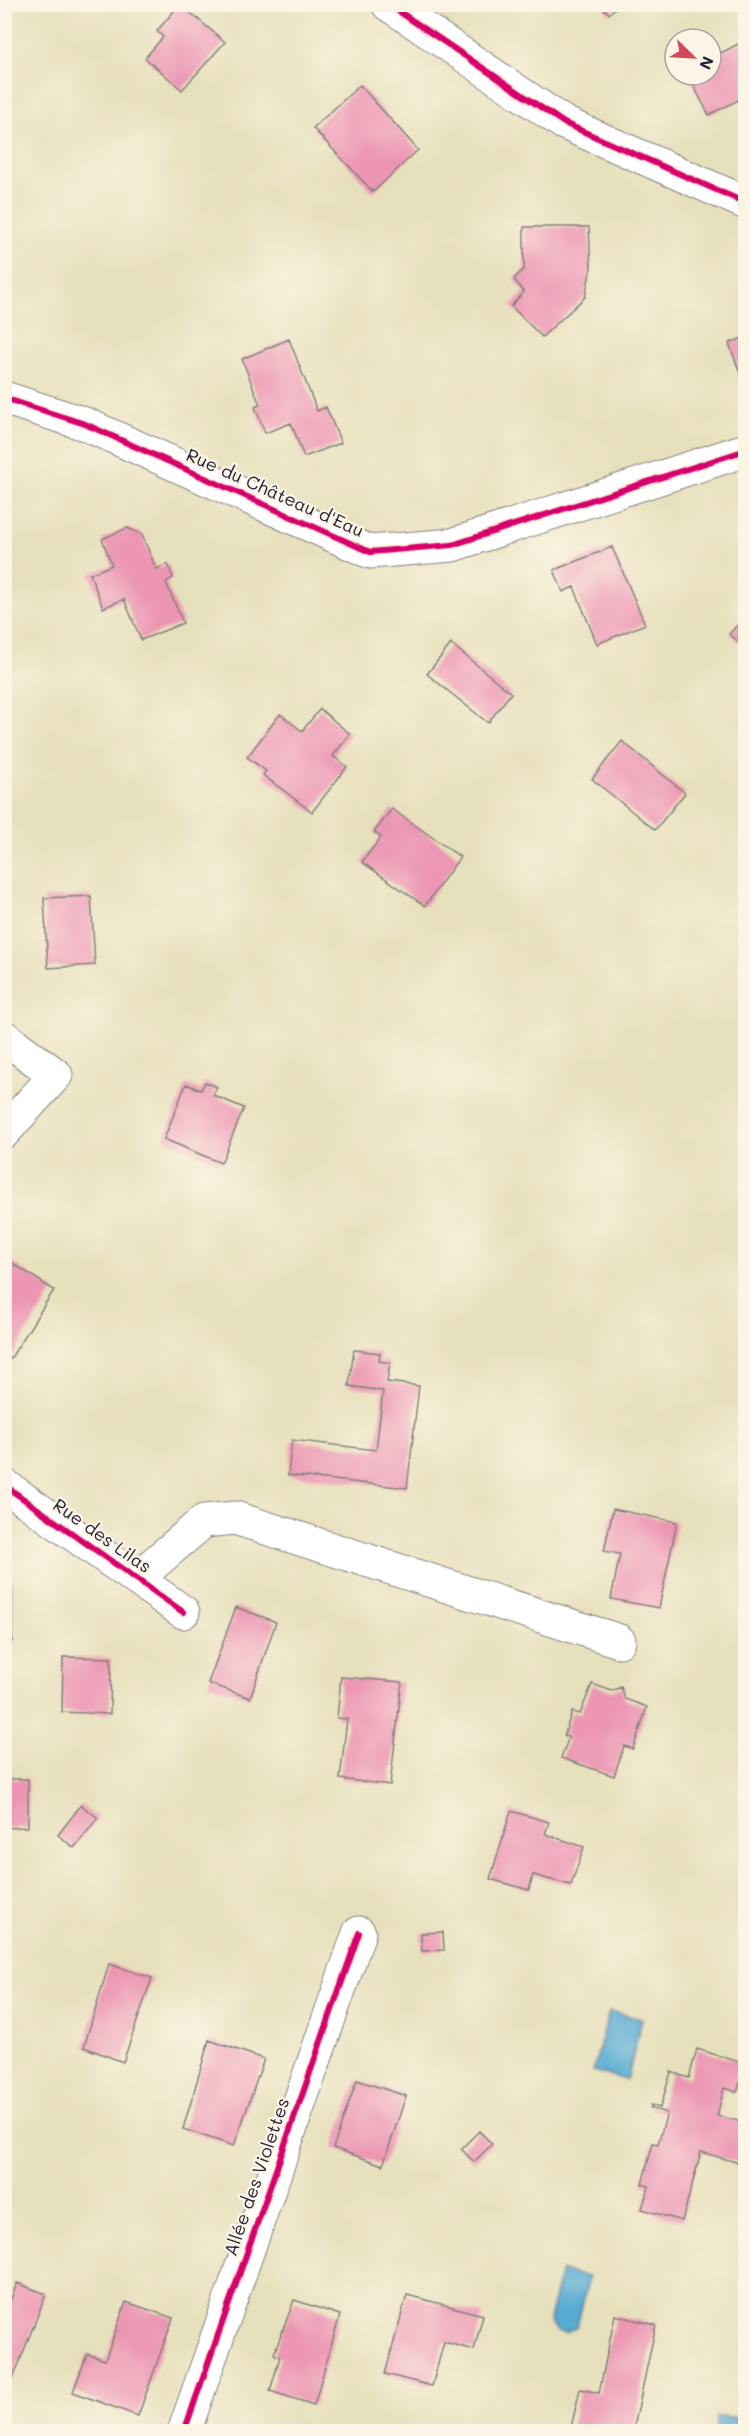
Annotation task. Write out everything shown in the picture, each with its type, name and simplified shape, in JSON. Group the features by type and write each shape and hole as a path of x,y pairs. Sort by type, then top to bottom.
{"street":[{"path":"388,4 564,123 746,203"},
{"name":"Rue du Château d'Eau","path":"4,398 85,424 370,552 452,545 746,450"},
{"path":"4,1037 56,1075 4,1132"},
{"name":"Rue des Lilas","path":"4,1485 183,1612"},
{"name":"Rue des Lilas","path":"136,1579 204,1521 236,1518 619,1641"},
{"name":"Allée des Violettes","path":"184,2432 359,1933"}],"water":[{"path":"609,2011 642,2019 627,2080 593,2071"},
{"path":"561,2271 589,2277 577,2327 565,2333 557,2331 549,2320"},
{"path":"716,2417 743,2417 743,2431 716,2431"}],"building":[{"path":"180,4 225,42 182,90 145,58 163,37 157,31"},
{"path":"600,4 619,4 609,14"},
{"path":"746,40 746,96 709,115 694,87 723,87 723,52"},
{"path":"360,85 418,150 373,192 313,128"},
{"path":"524,227 589,227 591,268 585,297 542,337 511,306 524,292 514,279 524,269"},
{"path":"746,337 746,387 745,387 729,343"},
{"path":"289,339 317,411 326,407 341,443 304,457 291,423 265,433 255,407 260,405 242,359"},
{"path":"127,528 142,534 156,569 168,564 173,578 166,582 183,623 141,640 124,599 103,608 90,574 112,565 102,539"},
{"path":"612,547 645,624 597,644 574,587 563,592 554,570"},
{"path":"746,616 746,648 729,634"},
{"path":"451,644 511,693 488,723 427,674"},
{"path":"320,709 350,734 333,756 347,767 312,812 263,775 266,771 247,757 280,714 302,731"},
{"path":"622,741 685,793 655,830 592,779"},
{"path":"392,809 460,857 425,906 362,862 381,837 374,832"},
{"path":"91,896 95,965 48,968 44,898"},
{"path":"205,1082 217,1087 213,1095 244,1108 221,1163 164,1139 186,1084 201,1090"},
{"path":"6,1259 54,1290 7,1364 4,1362"},
{"path":"354,1350 380,1353 379,1361 390,1363 387,1382 419,1386 407,1488 288,1475 292,1440 376,1450 383,1391 349,1386"},
{"path":"613,1509 677,1522 659,1608 611,1599 620,1554 604,1551"},
{"path":"4,1585 12,1585 12,1642 4,1642"},
{"path":"236,1607 276,1622 250,1698 208,1683"},
{"path":"63,1657 111,1658 110,1714 62,1712"},
{"path":"341,1677 402,1682 390,1785 340,1779 347,1719 337,1718"},
{"path":"592,1684 612,1691 621,1687 625,1699 647,1707 633,1749 624,1746 614,1776 561,1758 569,1737 564,1736 572,1712 580,1714"},
{"path":"4,1779 28,1779 28,1827 4,1828"},
{"path":"81,1805 98,1818 74,1848 58,1835"},
{"path":"511,1811 549,1822 545,1834 584,1847 571,1885 533,1875 529,1890 490,1879"},
{"path":"443,1932 444,1950 422,1951 421,1933"},
{"path":"109,1964 152,1978 123,2062 84,2047"},
{"path":"209,2040 264,2059 234,2146 183,2129"},
{"path":"697,2049 746,2064 737,2092 724,2088 717,2116 746,2123 746,2153 743,2164 701,2152 682,2221 642,2209 649,2186 642,2184 653,2143 658,2144 667,2113 650,2108 651,2105 660,2108 671,2072 689,2078"},
{"path":"357,2080 406,2096 383,2165 333,2148"},
{"path":"479,2131 492,2144 474,2162 461,2149"},
{"path":"17,2283 46,2294 12,2381 4,2378 4,2297 11,2299"},
{"path":"407,2295 483,2315 474,2350 444,2342 432,2386 385,2374"},
{"path":"294,2300 340,2315 314,2405 270,2391 280,2357 274,2354"},
{"path":"126,2302 173,2318 138,2416 73,2392 87,2354 105,2360"},
{"path":"615,2315 656,2325 633,2432 570,2432 580,2389 599,2393"}],"cycle path":[{"path":"388,4 564,123 746,203"},
{"path":"4,398 85,424 370,552 452,545 746,450"},
{"path":"4,1485 183,1612"},
{"path":"184,2432 359,1933"}]}
